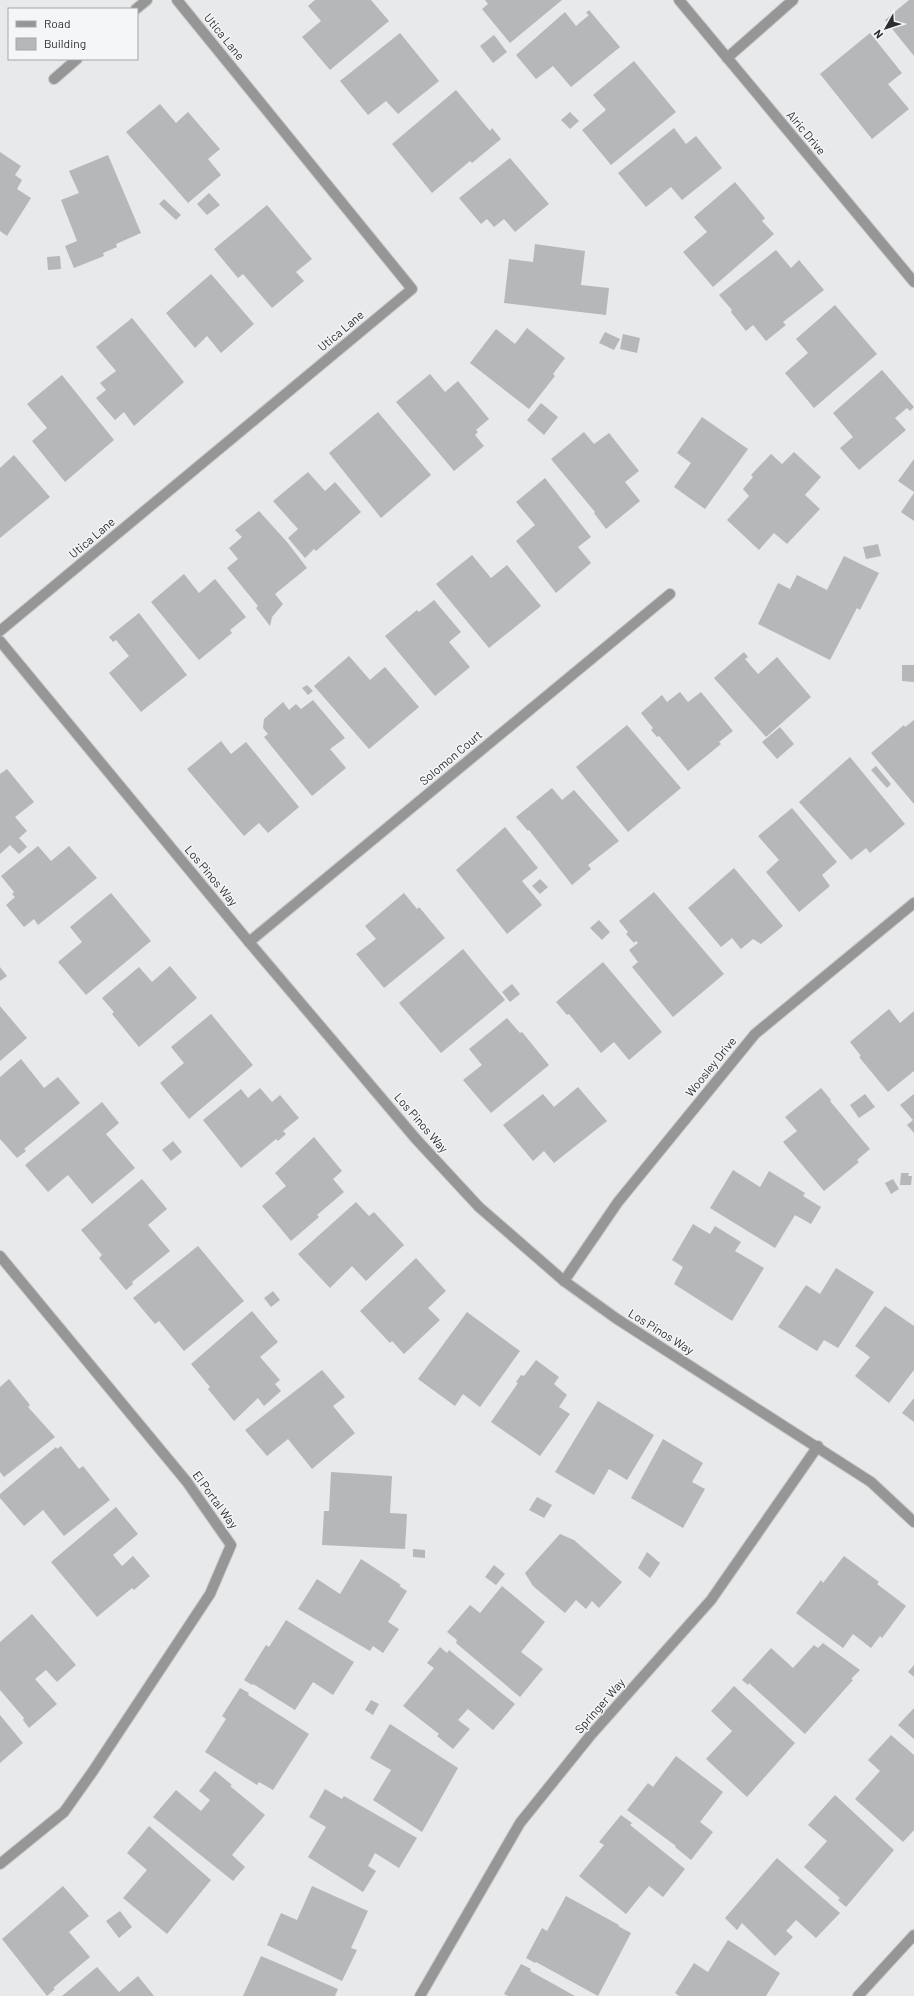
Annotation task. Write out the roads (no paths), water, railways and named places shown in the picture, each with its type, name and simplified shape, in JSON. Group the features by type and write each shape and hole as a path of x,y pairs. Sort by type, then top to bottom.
{"street":[{"path":"137,8 147,0"},
{"name":"Utica Lane","path":"0,631 412,289 177,0"},
{"name":"Alric Drive","path":"679,0 914,282"},
{"path":"727,58 793,0"},
{"path":"54,79 76,60"},
{"name":"Solomon Court","path":"249,942 670,594"},
{"name":"Los Pinos Way","path":"0,641 249,942 427,1151 480,1207 564,1280 617,1319 818,1446 872,1482 914,1522"},
{"name":"Woosley Drive","path":"564,1280 618,1202 754,1034 914,903"},
{"name":"El Portal Way","path":"0,1256 187,1482 231,1545 210,1594 93,1771 64,1812 0,1864"},
{"name":"Springer Way","path":"420,1996 520,1823 590,1736 710,1600 818,1446"},
{"path":"858,1996 914,1935"}]}
